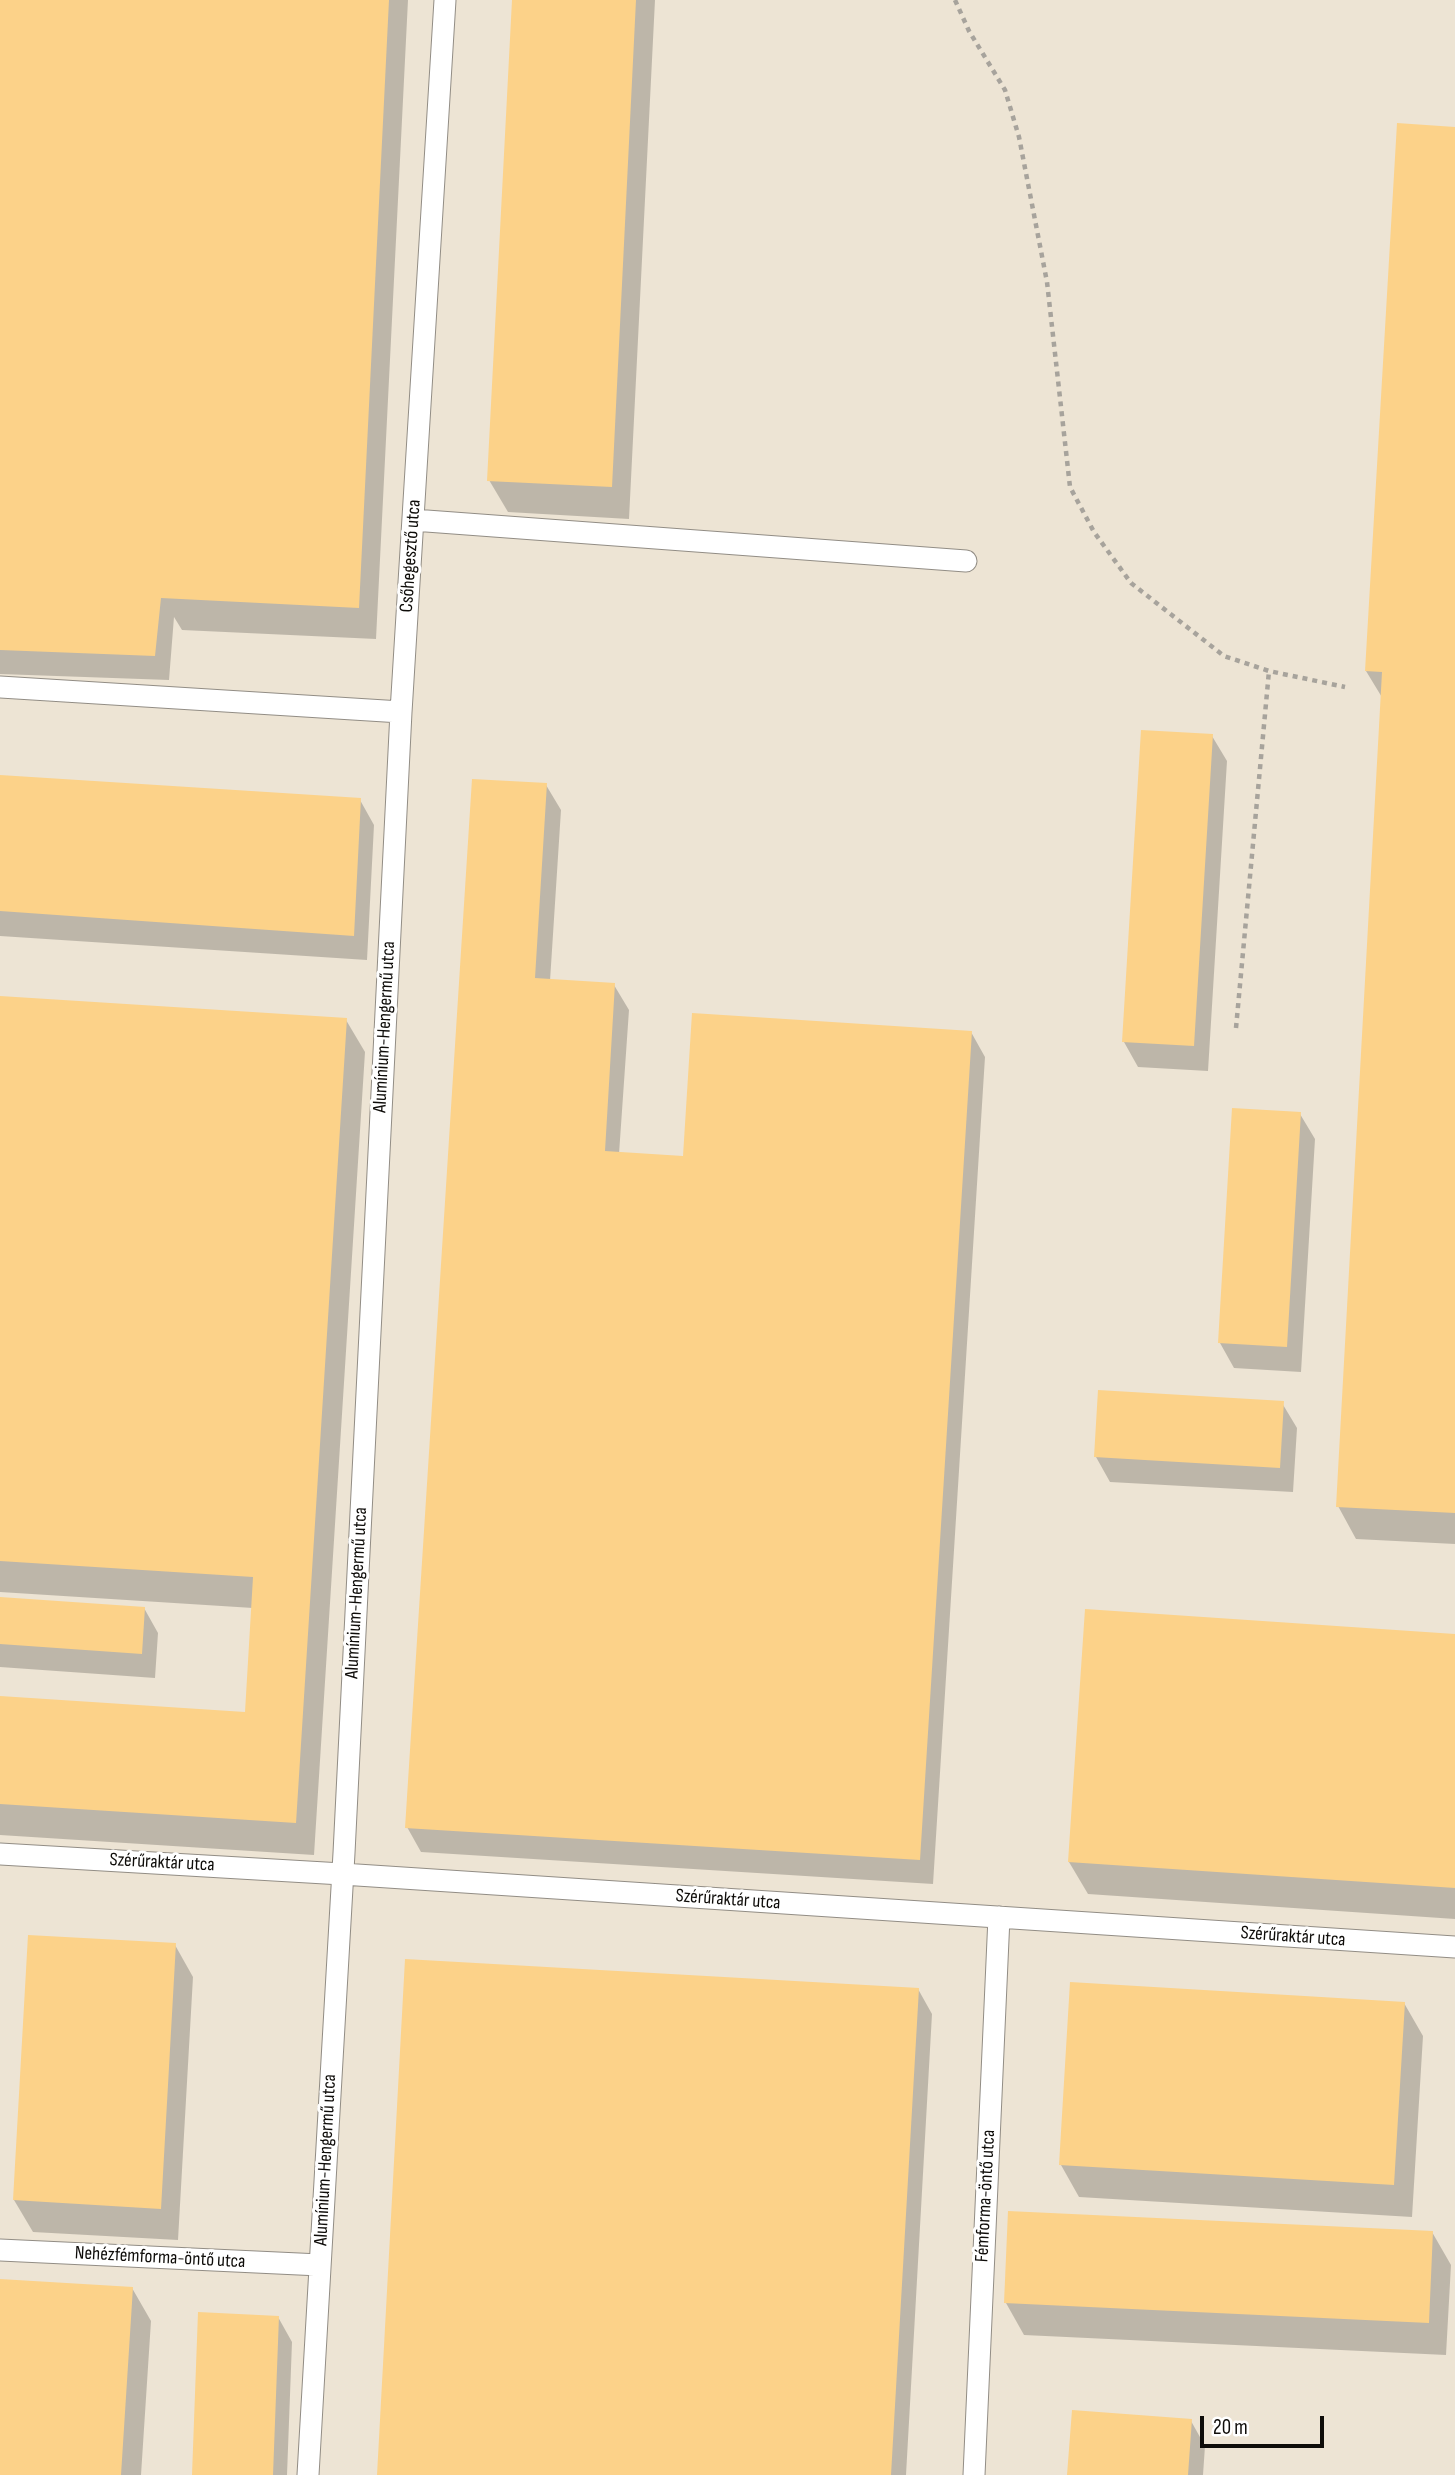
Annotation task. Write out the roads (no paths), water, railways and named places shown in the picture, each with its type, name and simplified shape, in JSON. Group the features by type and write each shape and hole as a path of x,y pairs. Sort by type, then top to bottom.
{"lane":[{"name":"Csőhegesztő utca","path":"401,712 445,0"},
{"path":"413,520 967,561"},
{"path":"0,687 401,712"},
{"name":"Alumínium-Hengermű utca","path":"308,2475 342,1874 401,712"},
{"name":"Szérűraktár utca","path":"0,1854 1455,1947"},
{"name":"Fémforma-öntő utca","path":"974,2475 999,1917"},
{"name":"Nehézfémforma-öntő utca","path":"0,2250 320,2265"}]}
